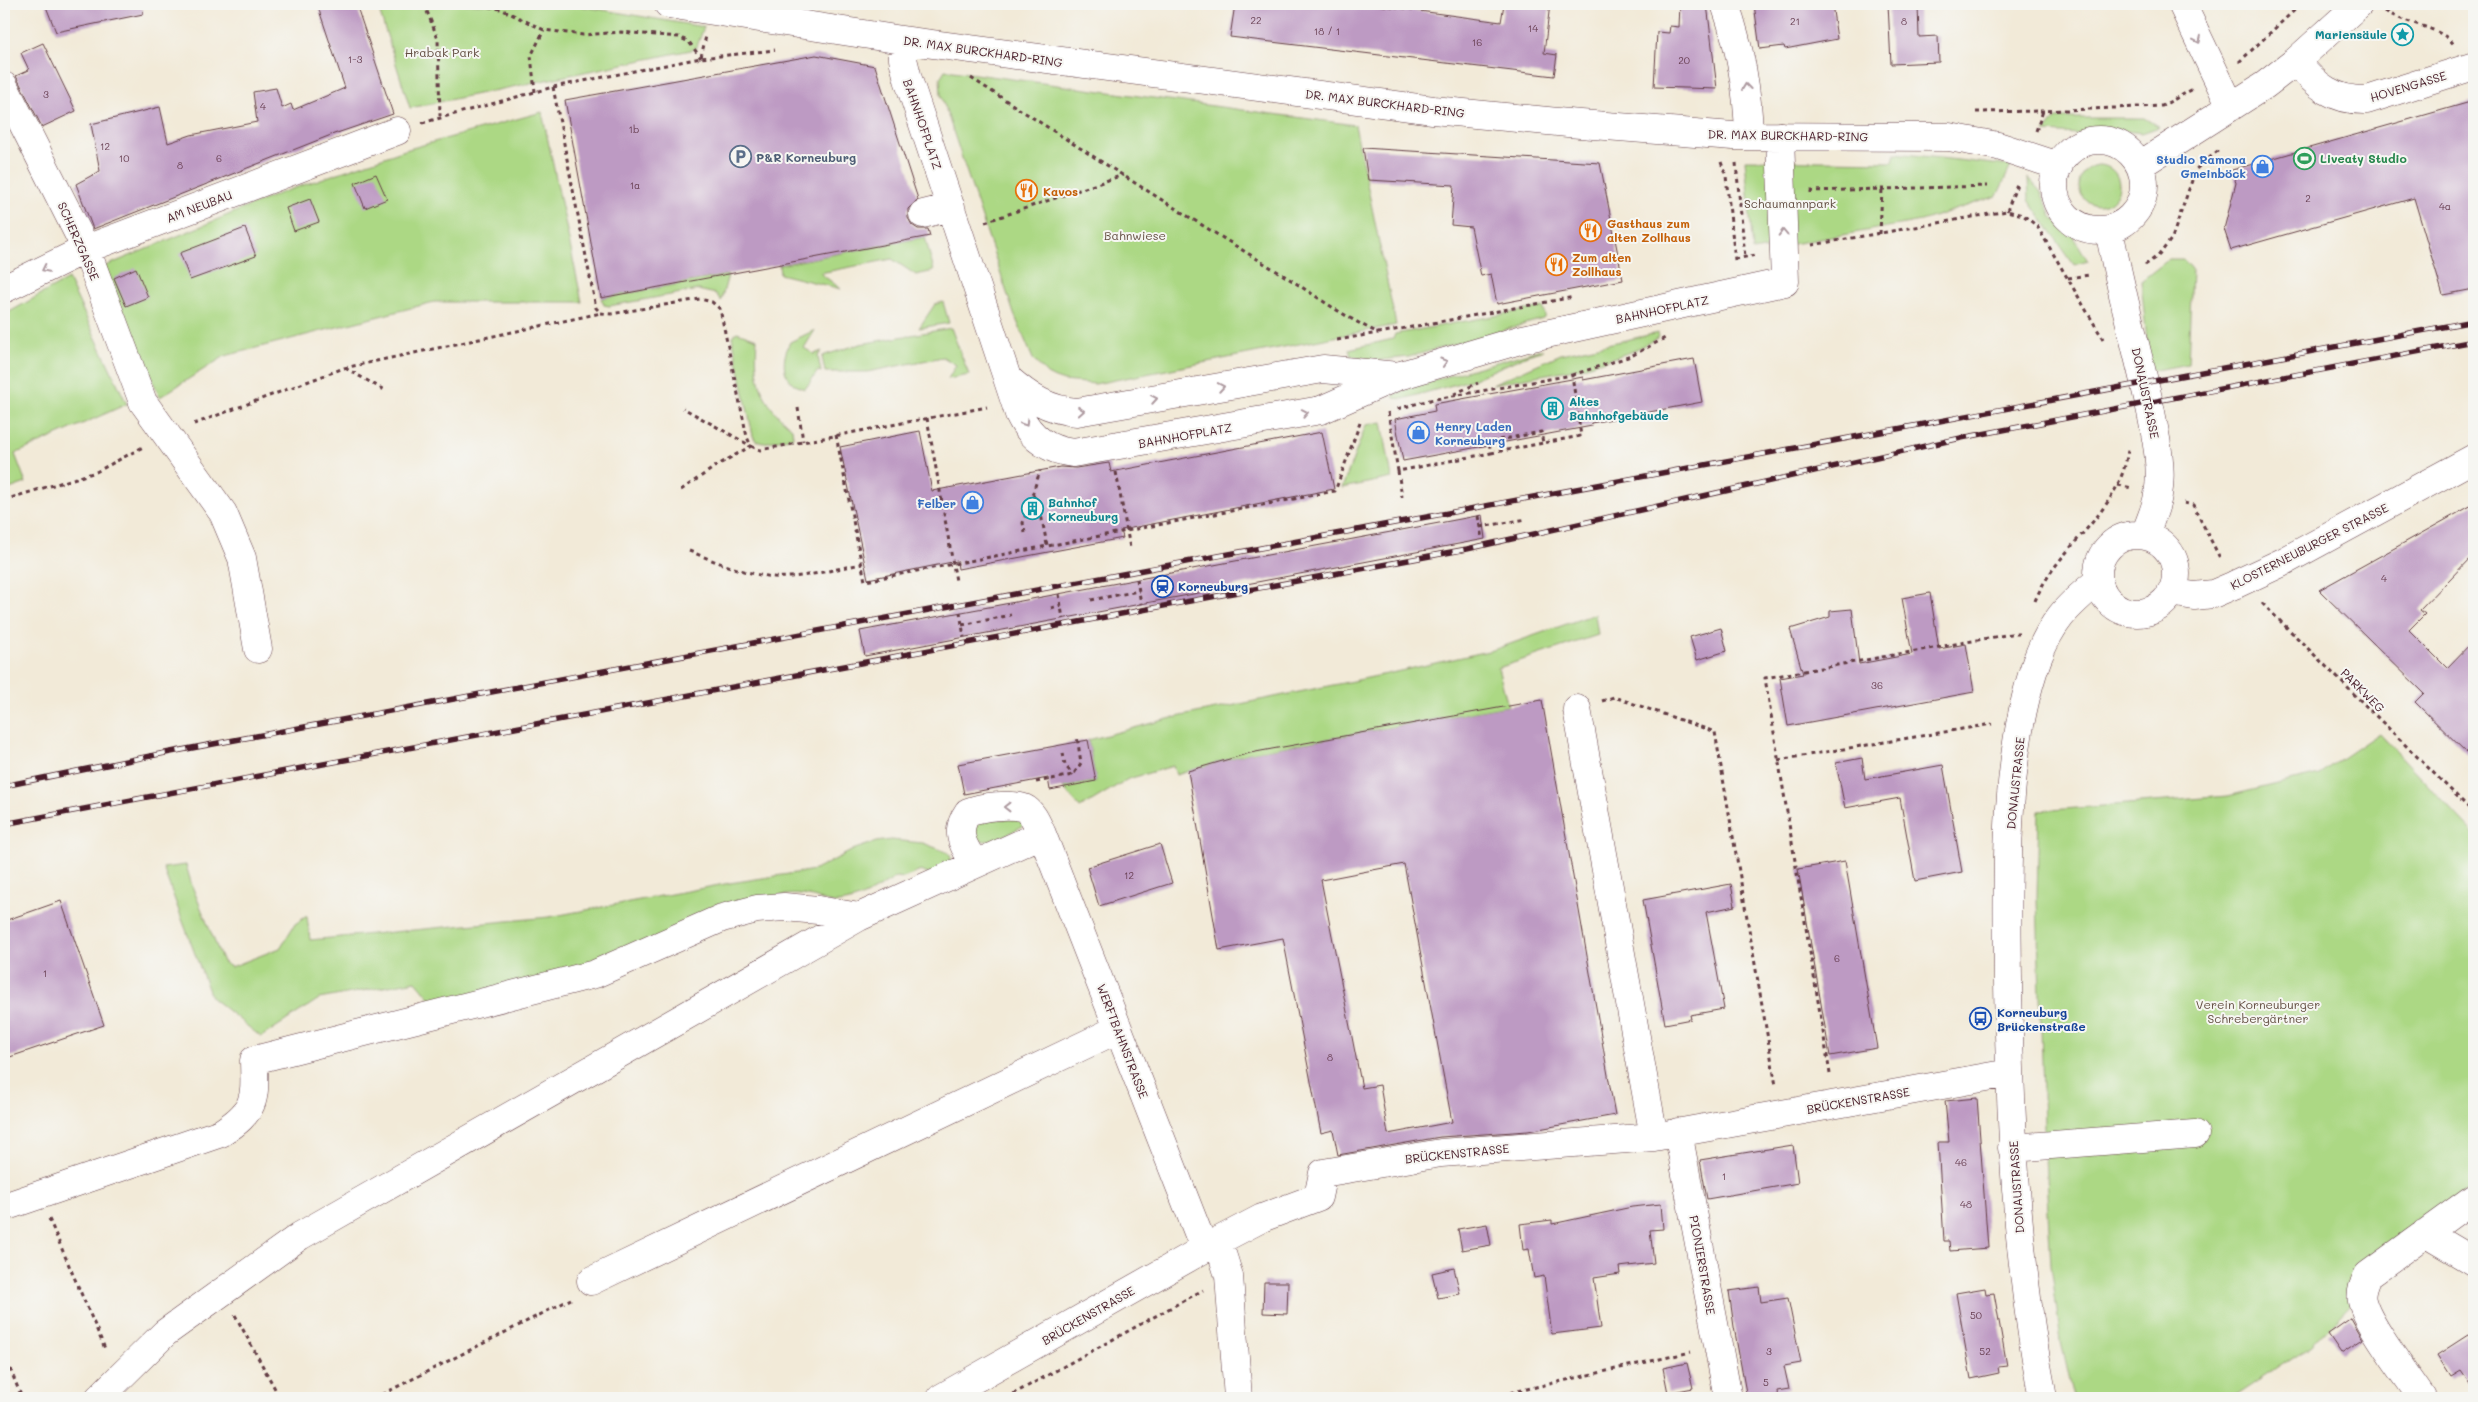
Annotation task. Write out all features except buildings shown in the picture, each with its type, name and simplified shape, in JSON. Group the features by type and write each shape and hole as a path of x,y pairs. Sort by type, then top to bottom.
{"street":[{"name":"DR. MAX BURCKHARD-RING","path":"668,4 805,18 902,40 1433,110 1733,135 1949,138 1998,146 2059,166"},
{"path":"1725,4 1745,78 1733,135"},
{"path":"2182,4 2231,107"},
{"path":"2140,165 2231,107 2370,6"},
{"name":"BAHNHOFPLATZ","path":"902,40 903,59 908,79 956,219 1011,390 1025,425 1043,444 1064,452 1073,453 1321,410 1398,376 1522,339 1785,282 1797,248 1780,136"},
{"name":"HOVENGASSE","path":"2296,61 2310,78 2325,91 2352,100 2367,100 2470,67"},
{"name":"SCHERZGASSE","path":"4,86 86,249 143,402 222,513 242,558 258,649"},
{"name":"AM NEUBAU","path":"4,289 86,249 397,131"},
{"path":"2099,140 2122,146 2140,165 2144,178 2141,202 2128,220 2109,229 2088,229 2068,217 2060,208 2054,188 2059,166 2075,147 2099,140"},
{"path":"923,214 956,219"},
{"name":"DONAUSTRASSE","path":"2109,229 2116,270 2143,372 2160,476 2158,496 2145,535"},
{"name":"BAHNHOFPLATZ","path":"1011,390 1051,408 1077,412 1323,369 1398,376"},
{"name":"KLOSTERNEUBURGER STRASSE","path":"2172,592 2194,596 2213,594 2234,585 2281,563 2474,458"},
{"path":"2134,534 2145,535 2164,545 2174,562 2176,572 2172,592 2159,606 2150,611 2131,613 2113,606 2106,599 2098,581 2097,568 2102,555 2110,545 2121,538 2134,534"},
{"name":"DONAUSTRASSE","path":"2043,1398 2020,1247 2012,1148 2009,1073 2008,859 2015,766 2027,695 2037,660 2050,631 2067,606 2098,581"},
{"name":"PIONIERSTRASSE","path":"1577,709 1666,1135 1718,1346 1728,1398"},
{"name":"WERFTBAHNSTRASSE","path":"974,863 960,841 962,821 968,812 990,807 1025,809 1032,816 1042,834 1118,1029 1211,1244 1229,1276 1238,1398"},
{"path":"99,1398 165,1333 300,1236 859,918 974,863 1042,834"},
{"path":"4,1207 221,1133 235,1124 247,1111 255,1097 254,1060 595,974 722,918 758,909 784,907 818,910 859,918"},
{"path":"591,1281 1118,1029"},
{"name":"BRÜCKENSTRASSE","path":"941,1398 1211,1244 1262,1218 1318,1197 1323,1173 1441,1153 1666,1135 2009,1073"},
{"path":"2012,1148 2195,1134"},
{"path":"2422,1398 2367,1315 2361,1299 2368,1275 2474,1198"},
{"path":"2425,1233 2474,1262"}],"path":[{"path":"424,4 438,39 440,116"},
{"path":"473,4 501,9 544,30 583,35 621,32 679,37 689,42 701,58"},
{"path":"1974,112 2162,106 2244,59 2301,4"},
{"path":"2386,12 2395,4"},
{"path":"2370,6 2386,12 2398,20 2449,37 2470,67"},
{"path":"397,131 440,116 553,87 701,58 782,50 791,44 805,18"},
{"path":"535,92 531,56 544,30"},
{"path":"965,73 1190,219 1278,271 1351,320 1378,333"},
{"path":"553,87 593,298 601,313"},
{"path":"1733,135 1745,257"},
{"path":"1733,135 1718,152 1726,176 1735,259 2007,211 2023,215 2037,226 2107,345"},
{"path":"2116,270 2144,266 2159,255 2172,238 2196,169"},
{"path":"956,219 1124,175"},
{"path":"1811,200 1811,191 1987,186"},
{"path":"1880,234 1882,189"},
{"path":"1797,248 1809,237"},
{"path":"4,500 96,472 166,435 253,400 344,368 601,313 611,314 700,299 712,302 720,309 747,437 751,446"},
{"path":"1334,369 1330,342 1449,319"},
{"path":"344,368 386,391"},
{"path":"1379,414 1430,400 1572,375 1581,436 1398,470"},
{"path":"683,408 760,450 927,418 1011,390"},
{"path":"836,435 865,581 1335,491 1361,420 1344,424 1340,402"},
{"path":"798,408 803,441"},
{"path":"1388,412 1402,497"},
{"path":"927,418 956,581"},
{"path":"1491,453 1489,442 1516,436 1541,432 1543,443"},
{"path":"681,490 716,466 751,446"},
{"path":"1108,448 1116,471 1130,548"},
{"path":"2095,519 2108,503 2118,485 2128,448"},
{"path":"2118,485 2193,505 2234,585"},
{"path":"1025,533 1023,523 1032,494 1040,509 1047,545"},
{"path":"1478,516 1482,540"},
{"path":"1480,527 1527,518"},
{"path":"689,551 744,572 775,577 804,575 862,564"},
{"path":"1137,579 1141,604"},
{"name":"PARKWEG","path":"2234,585 2264,604 2474,814"},
{"path":"1090,600 1139,591"},
{"path":"1059,594 1063,619"},
{"path":"1051,608 1061,606"},
{"path":"960,612 964,638"},
{"path":"962,625 1011,616"},
{"path":"1830,1074 1765,678 2011,634"},
{"path":"1577,709 1614,697 1715,732 1781,1114"},
{"path":"1778,760 1998,724"},
{"path":"1063,753 1065,765 1073,775 1081,763 1077,736"},
{"path":"38,1195 118,1379"},
{"path":"1006,1398 1229,1276"},
{"path":"375,1398 585,1292 591,1281"},
{"path":"223,1292 280,1398"},
{"path":"1487,1398 1718,1346"},
{"path":"4,1354 22,1398"}],"green space":[{"name":"Hrabak Park","path":"377,4 568,4 704,27 696,49 410,108"},
{"name":"Bahnwiese","path":"945,70 1355,125 1396,325 1095,384 1064,381 1047,374 1033,359 1014,314 941,95 940,78"},
{"path":"542,112 582,302 434,302 225,356 160,397 101,268 283,192 405,150"},
{"path":"2056,118 2144,118 2159,127 2142,133 2100,128 2078,134 2045,132"},
{"name":"Schaumannpark","path":"1895,153 2011,166 1997,196 1921,221 1753,251 1745,160 1893,162"},
{"path":"2103,165 2110,168 2116,174 2119,185 2118,193 2110,202 2103,205 2095,205 2088,202 2080,193 2079,181 2082,174 2091,166"},
{"path":"2028,178 2041,192 2052,217 2072,234 2088,261 2074,265 2029,200"},
{"path":"925,237 934,271 916,275 892,259 820,273 841,289 780,274 779,265"},
{"path":"2169,259 2183,259 2192,269 2188,364 2150,371 2141,281"},
{"path":"728,275 721,301 716,294 698,290 609,306 604,305 601,298"},
{"path":"68,279 127,404 15,454 26,483 4,491 4,315"},
{"path":"943,302 949,323 919,328 935,304"},
{"path":"1543,307 1545,316 1543,319 1409,357 1373,361 1351,356 1349,349 1393,339 1395,334"},
{"path":"951,328 969,375 948,379 956,365 943,357 867,372 825,372 822,357 825,355 860,344"},
{"path":"815,330 804,348 814,354 822,351 818,356 821,372 818,371 805,389 797,386 788,377 785,371 785,357 790,342"},
{"path":"737,332 757,339 756,353 761,388 773,409 792,428 793,437 763,443 756,441 753,436 732,336"},
{"path":"1658,333 1659,337 1631,352 1580,368 1492,384 1561,354"},
{"path":"1542,349 1542,351 1527,355 1474,379 1403,399 1394,398 1393,395 1420,384"},
{"path":"1382,422 1392,478 1342,488 1366,425"},
{"path":"1595,614 1598,635 1498,668 1508,706 1250,753 1176,775 1173,766 1128,779 1080,808 1063,787 1096,781 1088,740 1172,718 1387,674 1493,650"},
{"name":"Verein Korneuburger Schrebergärtner","path":"2379,733 2474,834 2474,1186 2358,1266 2352,1303 2312,1345 2232,1398 2074,1398 2061,1341 2051,1265 2045,1158 2037,898 2039,811 2228,796 2319,774"},
{"path":"985,819 1021,819 1023,826 994,840 982,841 977,839 974,830 979,821"},
{"path":"891,840 923,843 949,853 952,861 935,877 921,871 903,878 897,877 855,900 847,902 830,902 798,895 769,898 619,960 437,1006 416,981 319,999 261,1037 211,997 163,868 186,865 192,886 223,962 231,967 280,948 295,924 307,916 310,940 549,917 730,883 815,870 855,849 876,842"}],"railway":[{"path":"4,786 160,754 2474,321"},
{"path":"4,824 1467,549 1961,438 2474,341"}],"place":[{"name":"Mariensäule","path":"2403,34"},
{"name":"P&R Korneuburg","path":"740,157"},
{"name":"Liveaty Studio","path":"2304,158"},
{"name":"Studio Ramona Gmeinböck","path":"2262,166"},
{"name":"Kavos","path":"1027,191"},
{"name":"Gasthaus zum alten Zollhaus","path":"1591,230"},
{"name":"Zum alten Zollhaus","path":"1556,264"},
{"name":"Altes Bahnhofgebäude","path":"1553,408"},
{"name":"Henry Laden Korneuburg","path":"1419,433"},
{"name":"Felber","path":"972,503"},
{"name":"Bahnhof Korneuburg","path":"1032,509"},
{"name":"Korneuburg","path":"1162,586"},
{"name":"Korneuburg Brückenstraße","path":"1981,1019"}]}
